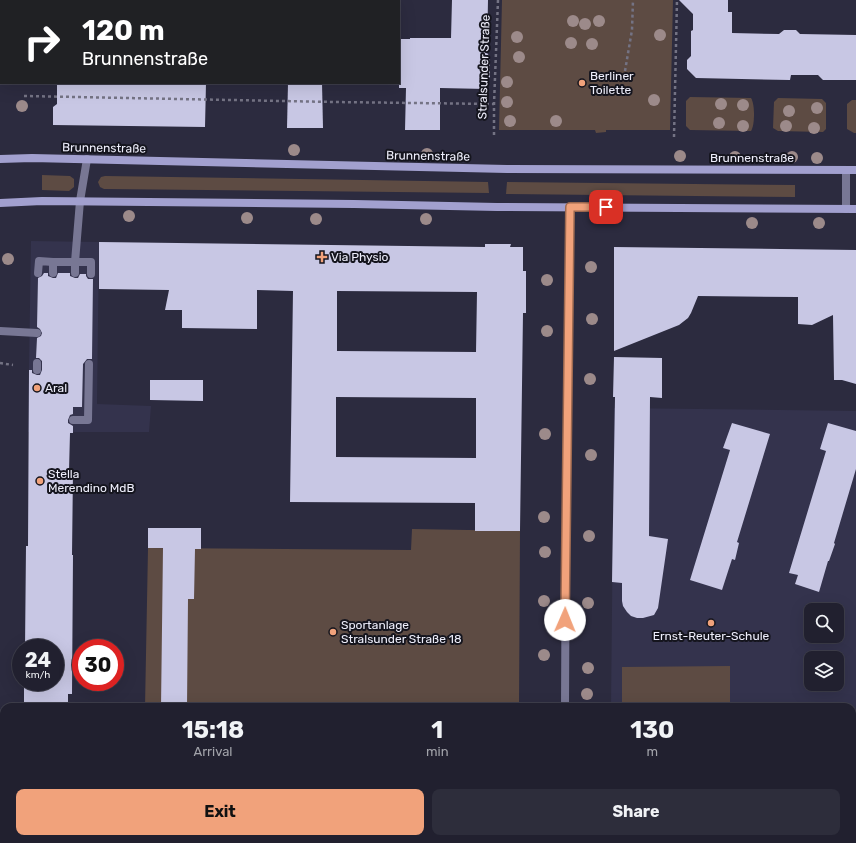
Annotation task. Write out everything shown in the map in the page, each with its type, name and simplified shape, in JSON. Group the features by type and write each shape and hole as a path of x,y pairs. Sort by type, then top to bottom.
{"main road":[{"name":"Brunnenstraße","path":"0,159 32,158 507,170 856,170"},
{"path":"0,203 31,201 80,201 497,207 856,209"}],"street":[{"path":"75,273 80,201 87,160"},
{"path":"846,170 846,208"},
{"path":"565,703 570,207"},
{"path":"38,273 39,261 91,262 91,274"},
{"path":"53,262 53,273"},
{"path":"0,332 37,333"},
{"path":"73,420 88,420 89,364"}],"path":[{"name":"Stralsunder Straße","path":"494,135 498,0"},
{"path":"625,71 632,30 633,0"},
{"path":"674,137 677,0"},
{"path":"24,96 494,104"},
{"path":"0,363 13,364"}],"shaded area":[{"path":"502,0 673,0 670,130 606,130 606,132 596,133 595,130 499,130"},
{"path":"690,97 751,98 754,114 751,131 690,130 686,126 686,101"},
{"path":"778,98 822,99 826,103 826,129 823,132 778,131 773,128 774,102"},
{"path":"852,100 856,100 856,133 847,129 847,104"},
{"path":"42,175 70,176 74,179 74,187 69,191 42,190"},
{"path":"101,177 488,182 489,193 104,189 100,187 98,182"},
{"path":"507,182 795,185 795,197 506,194"},
{"path":"31,241 99,242 97,404 151,406 149,432 28,432"},
{"name":"Ernst-Reuter-Schule","path":"614,408 856,411 856,703 611,703"},
{"name":"Sportanlage Stralsunder Straße 18","path":"412,529 520,531 519,703 145,703 148,548 411,550"},
{"path":"730,666 730,703 622,703 622,667"}],"building":[{"path":"452,0 488,0 487,53 490,57 490,77 486,81 486,89 440,88 440,130 405,130 406,88 399,88 400,39 451,38"},
{"path":"679,0 728,0 728,12 732,12 732,33 779,34 784,30 796,30 800,34 856,35 856,80 823,80 818,75 791,75 790,80 696,78 687,69 687,60 691,56 693,14"},
{"path":"57,84 206,84 205,127 53,125 53,107 57,104"},
{"path":"288,84 322,84 323,128 287,128"},
{"path":"99,242 485,247 485,244 511,244 510,247 523,247 523,271 526,271 526,313 523,313 520,531 475,531 475,503 290,502 293,291 257,290 257,329 182,328 182,310 165,310 169,290 99,289","holes":["337,291 477,292 476,352 337,351","336,397 476,398 476,458 336,457"]},
{"path":"614,247 856,250 856,384 842,380 834,380 833,315 812,325 798,324 798,297 698,296 688,318 679,325 614,351"},
{"path":"44,273 48,273 48,276 56,278 58,273 70,273 70,276 75,278 78,278 80,274 86,274 88,279 93,279 92,359 87,359 83,364 82,407 73,407 73,414 70,415 68,420 68,423 73,426 73,433 70,433 69,471 73,471 73,555 72,694 68,694 68,703 24,703 24,691 64,691 64,639 25,639 26,546 28,546 29,370 32,370 32,373 40,375 42,370 42,361 39,358 36,358 37,338 41,336 42,333 37,327 38,278"},
{"path":"614,357 662,358 662,398 650,397 649,536 668,539 658,608 654,615 643,618 631,616 627,612 622,601 622,583 612,582 615,397 613,397"},
{"path":"150,380 203,380 203,401 150,400"},
{"path":"732,423 770,434 737,542 739,543 735,560 732,559 722,590 690,580 730,450 723,448"},
{"path":"828,423 856,431 856,469 834,543 835,544 828,561 819,592 795,584 798,575 789,573 826,451 820,449"},
{"path":"148,528 201,528 201,549 195,549 194,599 188,599 187,703 161,703 163,548 148,548"}],"place":[{"name":"Berliner Toilette","path":"582,83"},
{"name":"Via Physio","path":"322,257"},
{"name":"Aral","path":"37,388"},
{"name":"Stella Merendino MdB","path":"40,481"},
{"name":"Ernst-Reuter-Schule","path":"711,623"},
{"name":"Sportanlage Stralsunder Straße 18","path":"333,632"}],"route":[{"path":"565,620 570,207 606,207"}]}
